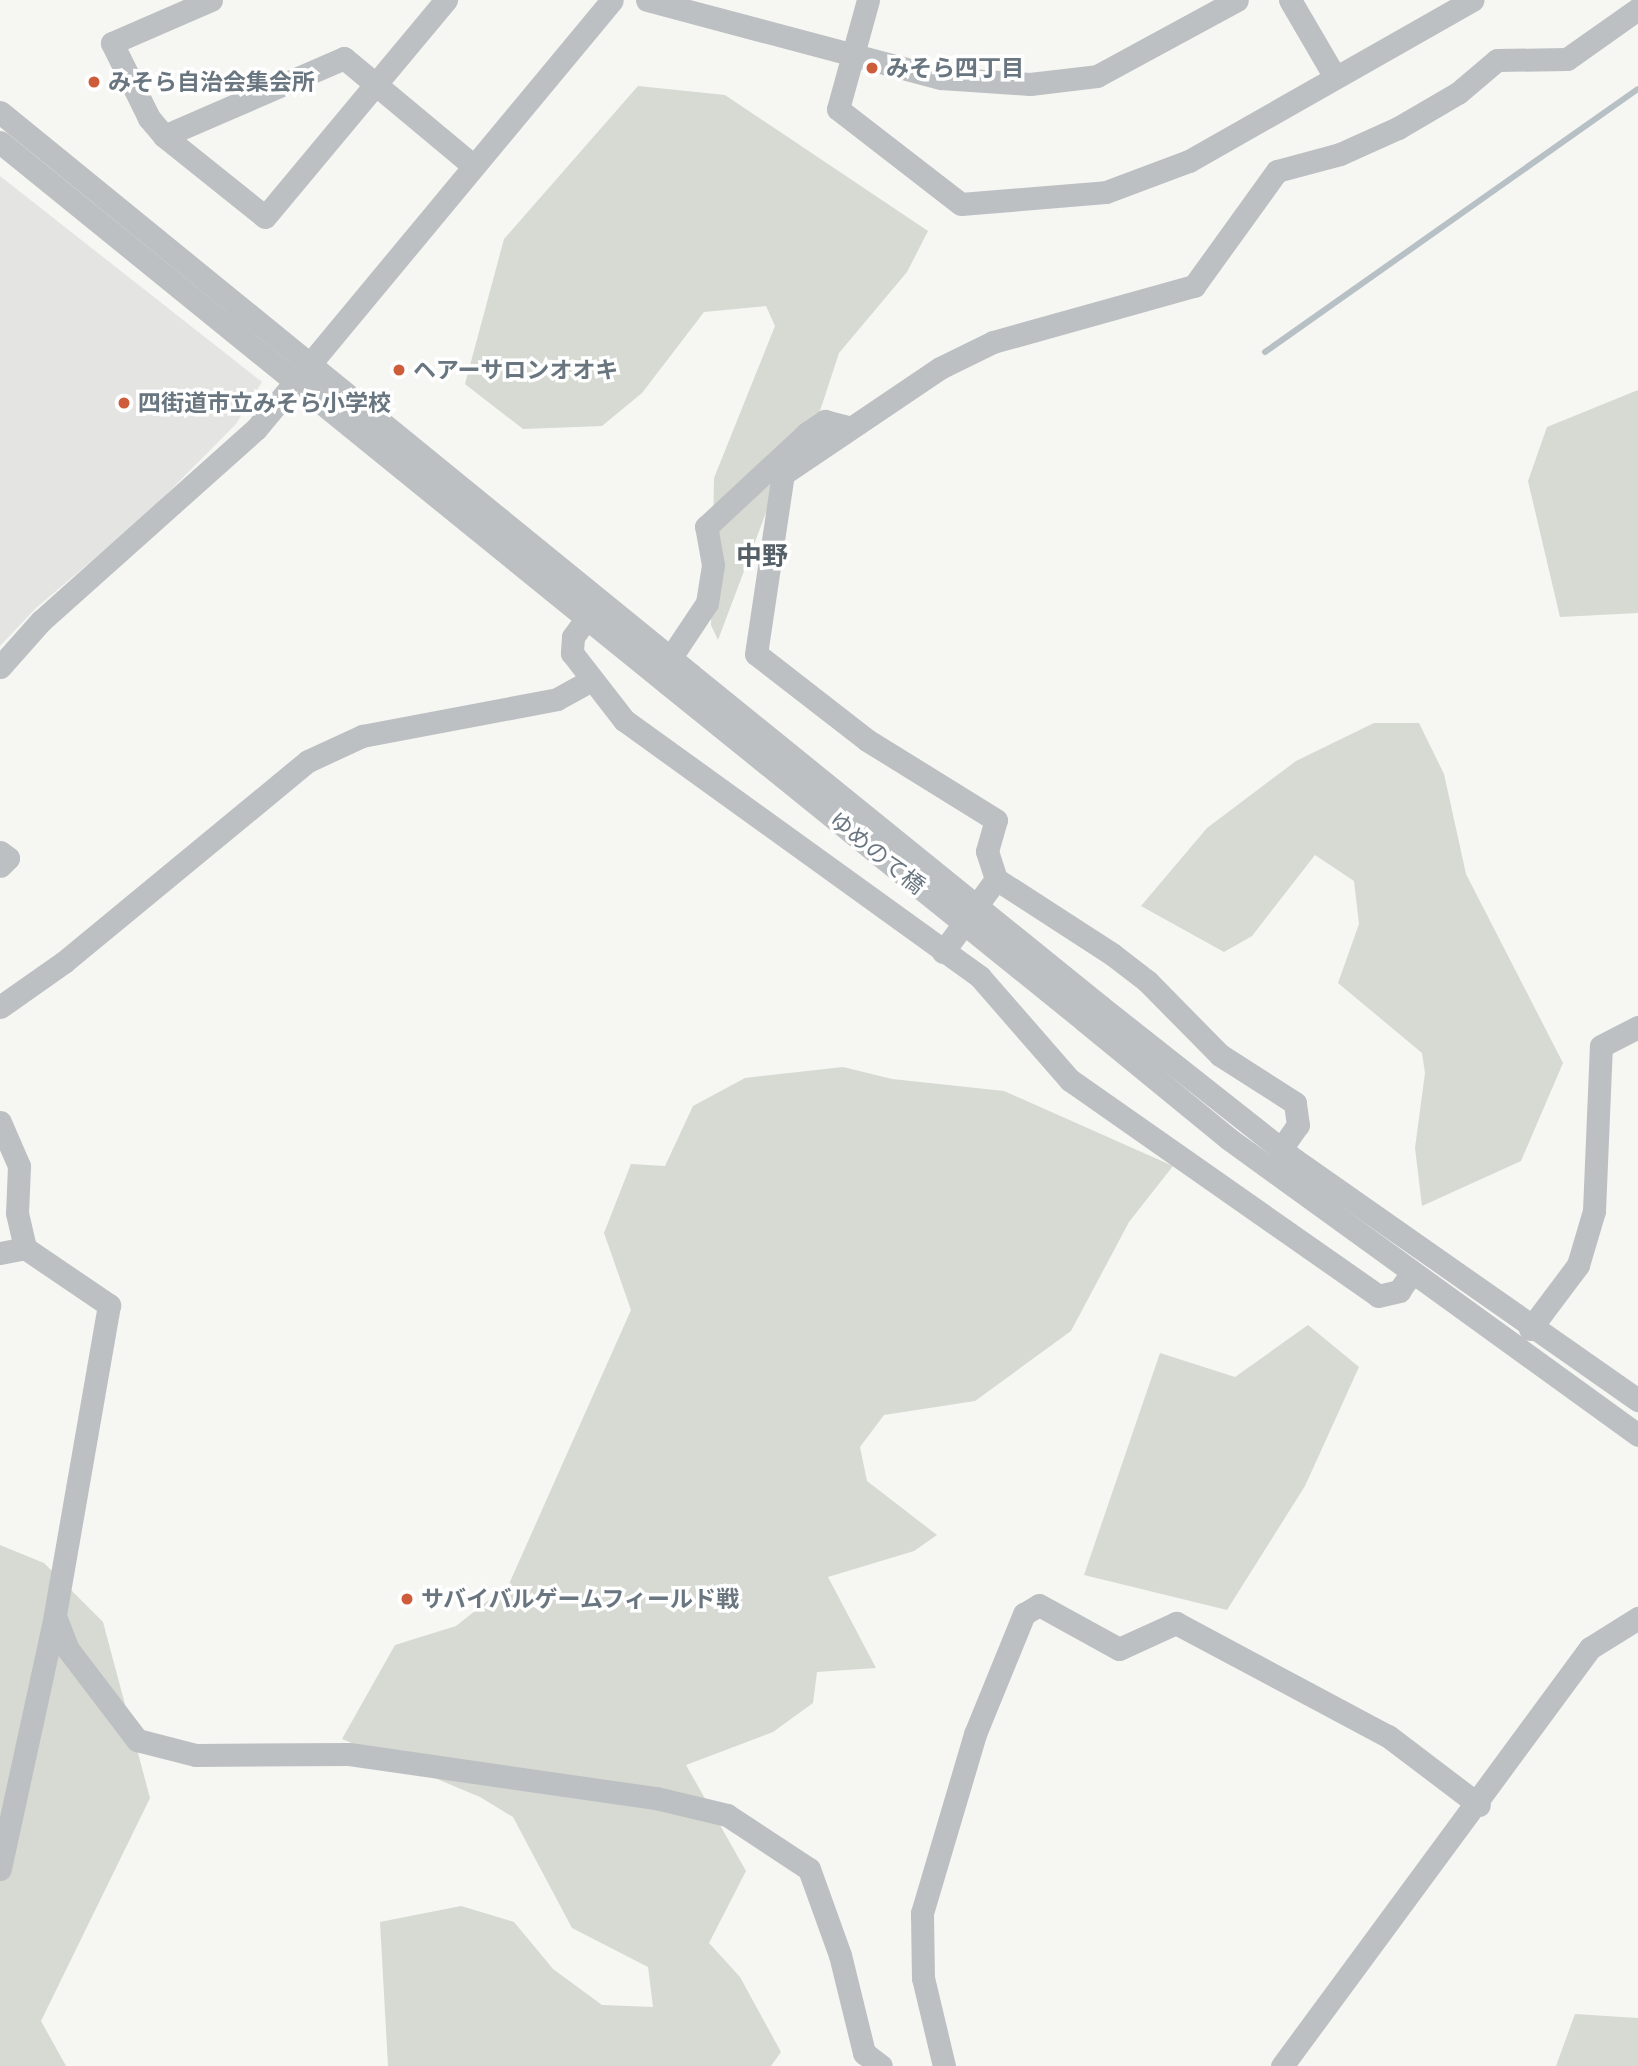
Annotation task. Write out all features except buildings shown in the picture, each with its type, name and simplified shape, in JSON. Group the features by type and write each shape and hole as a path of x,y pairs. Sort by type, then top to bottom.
{"street":[{"path":"211,0 112,44 149,118 164,136 265,217 446,0"},
{"path":"0,667 41,621 256,429 471,164 612,0"},
{"path":"647,0 853,54 981,84 1070,82 1097,76 1237,0"},
{"path":"868,0 838,110 961,204 1106,192 1189,161 1472,0"},
{"path":"1290,0 1335,77"},
{"path":"1281,1149 1298,1125 1295,1103 1220,1055 1121,961 996,879 987,851 996,820 867,740 757,654 783,474 847,428 940,368 993,342 1194,286 1277,171 1340,154 1398,128 1458,93 1497,60 1567,59 1638,9"},
{"path":"164,136 344,58 471,164"},
{"name":"ゆめのて橋","path":"0,112 312,363 670,657 1093,1013"},
{"name":"ゆめのて橋","path":"0,142 293,385 586,619 1093,1013"},
{"path":"670,657 707,603 713,565 706,527 807,433 825,421 847,428"},
{"path":"586,619 573,637 572,653 590,681 624,720 994,991 1070,1080 1378,1296 1399,1291 1411,1274"},
{"path":"0,1007 64,962 308,761 362,736 557,699 590,681"},
{"path":"0,852 8,858 0,866"},
{"path":"943,952 996,879"},
{"path":"1093,1013 1530,1329 1638,1400"},
{"path":"1093,1013 1229,1139 1411,1274 1638,1435"},
{"path":"1530,1329 1578,1265 1594,1211 1601,1046 1638,1027"},
{"path":"0,1122 19,1166 17,1213 25,1248 108,1305 55,1616 0,1869"},
{"path":"0,1253 25,1248"},
{"path":"944,2066 923,1978 922,1913 975,1734 1024,1614 1038,1605 1119,1649 1176,1623 1388,1736 1479,1805"},
{"path":"55,1616 67,1648 137,1740 196,1755 349,1754 656,1798 727,1815 809,1869 840,1955 864,2053 881,2066"},
{"path":"1282,2066 1479,1805 1590,1648 1638,1618"}],"shaded area":[{"path":"638,86 725,95 928,231 907,272 839,353 818,417 773,494 718,640 711,625 714,478 775,326 766,306 704,312 642,393 602,426 523,429 465,384 504,239"},
{"name":"四街道市立みそら小学校","path":"0,176 262,382 236,424 148,513 36,608 0,646"},
{"path":"1638,390 1638,613 1560,617 1528,481 1547,427"},
{"path":"1374,723 1419,723 1444,774 1466,874 1563,1063 1521,1161 1422,1206 1415,1148 1425,1073 1422,1053 1338,983 1359,924 1354,881 1315,855 1252,936 1224,952 1141,906 1207,828 1296,761"},
{"path":"843,1067 892,1079 1004,1091 1173,1166 1129,1222 1071,1331 975,1401 884,1415 860,1447 867,1481 937,1535 914,1551 828,1577 876,1668 817,1672 813,1703 773,1732 686,1765 746,1871 709,1943 740,1977 781,2052 771,2066 388,2066 380,1922 461,1906 514,1922 553,1969 602,2005 653,2007 648,1967 572,1928 513,1817 480,1797 342,1739 395,1645 456,1626 509,1584 631,1310 604,1233 631,1164 665,1166 693,1106 745,1078"},
{"path":"1308,1325 1359,1367 1305,1486 1227,1610 1084,1575 1160,1353 1235,1377"},
{"path":"0,1545 44,1563 103,1622 150,1798 41,2021 66,2066 0,2066"},
{"path":"1575,2014 1638,2018 1638,2066 1556,2066"}],"waterway":[{"path":"1265,352 1638,89"}],"place":[{"name":"みそら四丁目","path":"872,68"},
{"name":"みそら自治会集会所","path":"94,82"},
{"name":"ヘアーサロンオオキ","path":"399,370"},
{"name":"四街道市立みそら小学校","path":"124,403"},
{"name":"サバイバルゲームフィールド戦","path":"407,1599"}],"district":[{"name":"中野","path":"762,556"}]}
